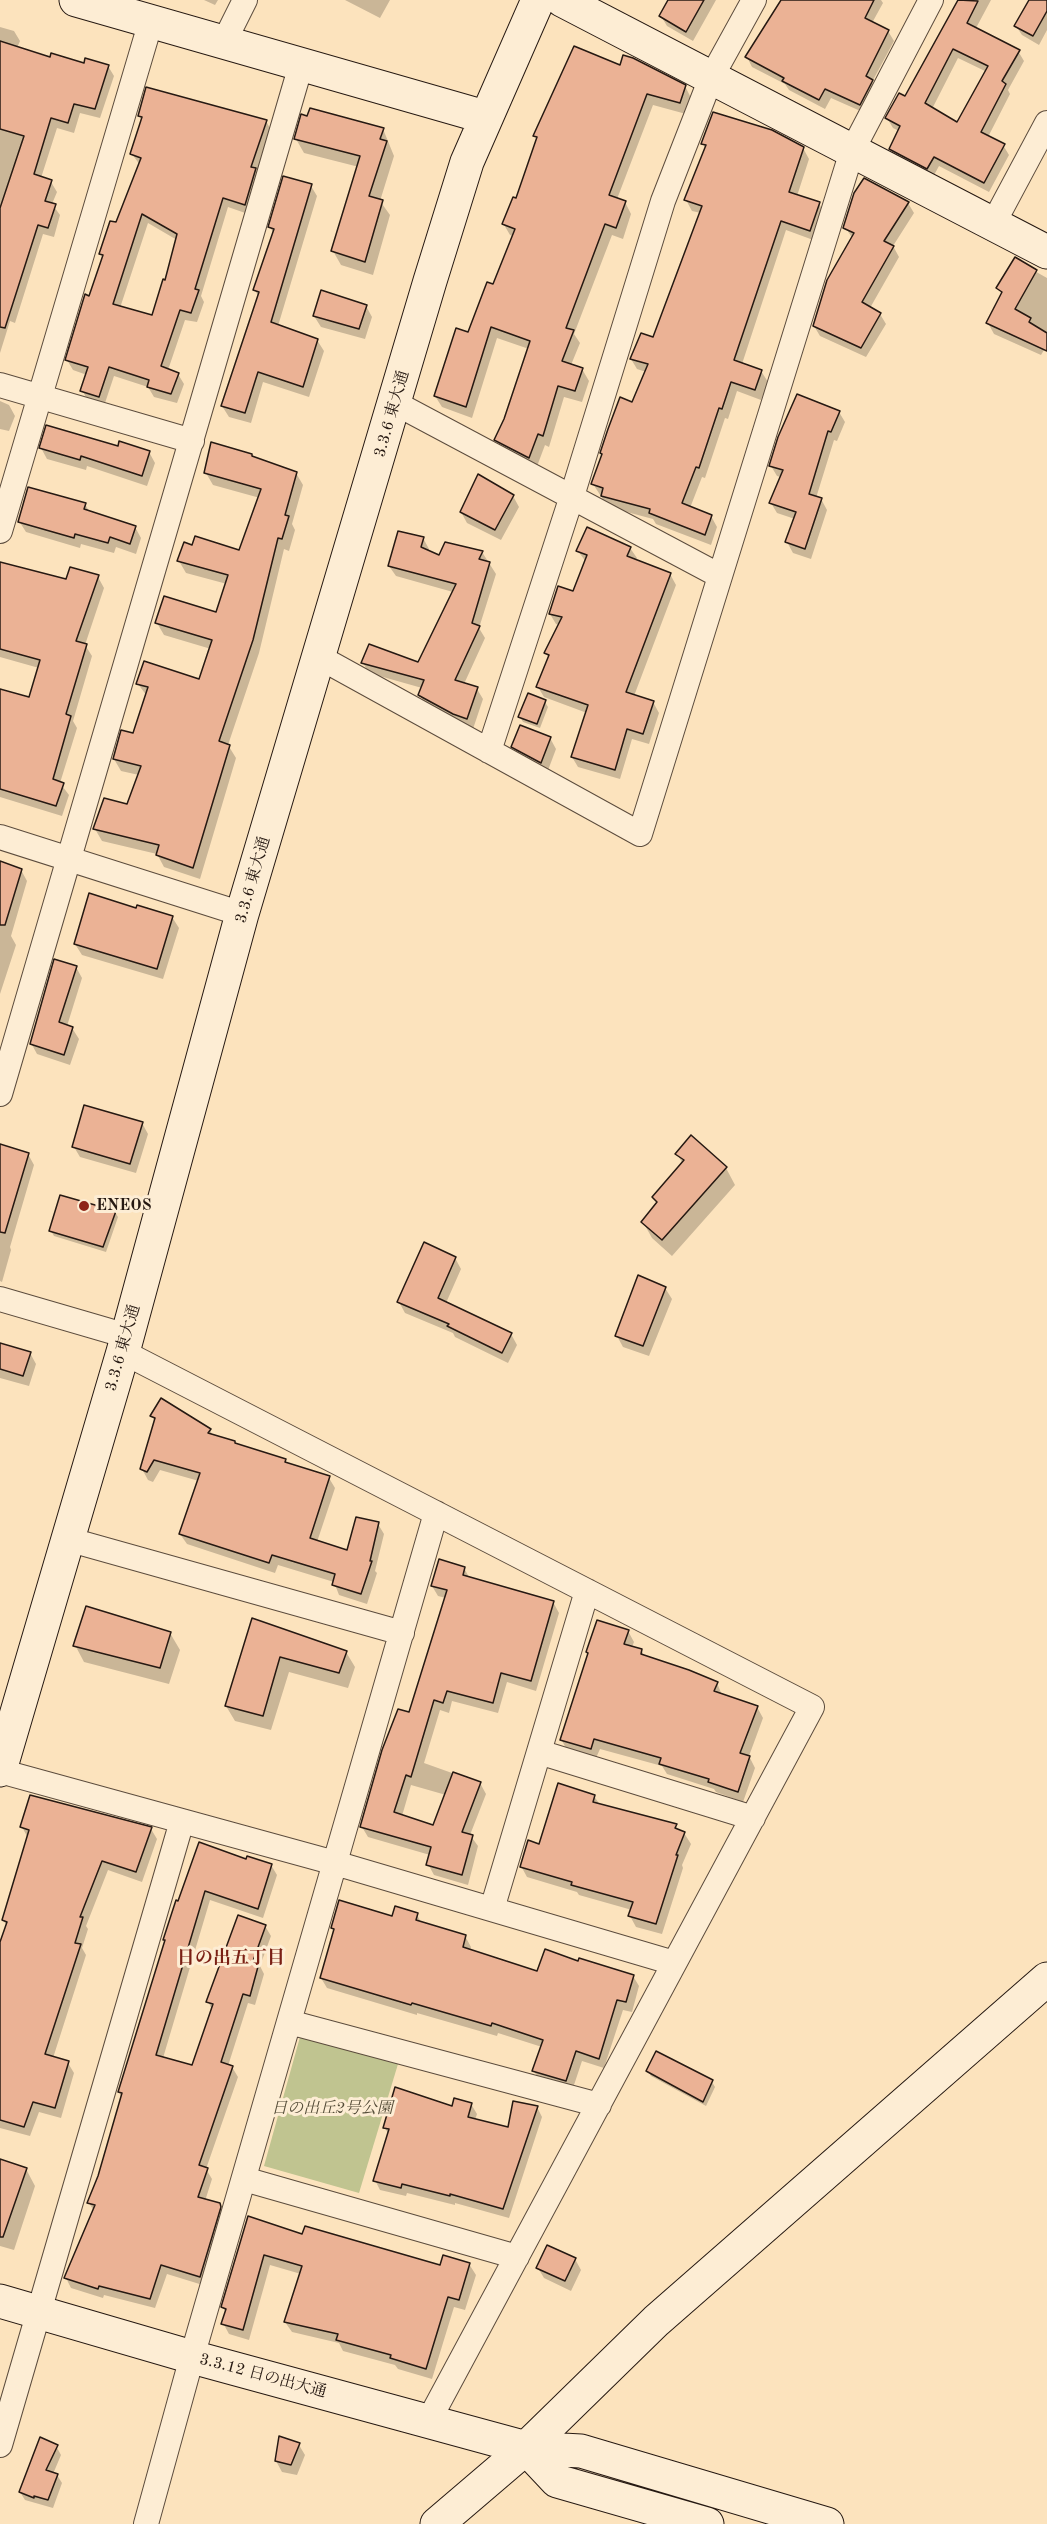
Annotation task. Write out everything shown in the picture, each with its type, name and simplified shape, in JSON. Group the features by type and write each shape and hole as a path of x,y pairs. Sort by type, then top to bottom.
{"street":[{"path":"76,0 223,44 485,117"},
{"path":"223,44 245,0"},
{"name":"3.3.6 東大通","path":"0,1771 125,1344 243,914 467,162 538,0"},
{"path":"562,0 1047,252"},
{"path":"489,751 572,496 663,201 711,78 754,0"},
{"path":"319,657 640,834 852,151 931,0"},
{"path":"0,531 151,21"},
{"path":"0,1094 301,65"},
{"path":"993,224 1047,123"},
{"path":"0,385 192,441"},
{"path":"395,404 720,576"},
{"path":"0,837 243,914"},
{"path":"0,1299 125,1344 436,1513 812,1707 429,2420"},
{"path":"146,2524 192,2357 436,1513"},
{"path":"68,1539 402,1633"},
{"path":"492,1910 587,1591"},
{"path":"539,1752 753,1818"},
{"path":"0,1771 335,1863 674,1963"},
{"path":"0,2445 182,1821"},
{"path":"437,2524 526,2448 656,2321 1047,1979"},
{"path":"289,2022 599,2105"},
{"path":"244,2179 517,2257"},
{"name":"3.3.12 日の出大通","path":"0,2301 192,2357 526,2448 581,2451 827,2524"},
{"path":"526,2448 557,2481 707,2524"}],"green space":[{"name":"日の出丘2号公園","path":"300,2037 398,2064 359,2193 264,2166"}],"building":[{"path":"668,0 704,0 686,32 659,16"},
{"path":"781,0 874,0 865,18 889,30 866,76 873,80 860,105 825,89 819,100 782,81 784,78 745,57"},
{"path":"958,0 978,1 967,23 1020,50 1002,81 1006,84 981,132 1005,144 984,183 934,157 927,169 889,149 900,126 885,118 899,93 905,96","holes":["953,49 988,66 957,122 925,103"]},
{"path":"1029,0 1047,0 1047,11 1033,36 1014,26"},
{"path":"0,41 50,57 51,53 84,63 85,58 109,65 95,109 74,104 68,123 51,118 34,174 52,180 45,201 56,204 48,228 38,225 5,328 0,327 0,208 24,136 0,129"},
{"path":"574,46 620,65 623,55 633,58 686,85 680,103 647,94 609,195 626,201 616,228 605,224 566,328 574,330 562,361 583,368 575,391 558,386 543,436 538,434 529,458 494,440 504,419 530,341 491,327 466,407 434,396 456,328 468,332 487,282 493,284 515,229 502,224 513,197 516,198 537,137 533,136"},
{"path":"146,87 267,120 251,167 256,168 245,205 223,198 195,289 199,290 191,313 180,310 161,366 179,373 171,394 147,387 149,380 109,367 99,397 80,391 88,367 65,360 85,294 89,296 103,255 99,254 110,221 116,222 141,158 130,154 142,117 138,116","holes":["142,214 177,234 165,280 163,279 152,315 113,304"]},
{"path":"310,108 384,128 380,139 387,141 369,196 383,200 365,262 331,251 360,156 294,139 301,114 307,116"},
{"path":"713,112 772,130 804,147 789,192 820,202 810,231 781,221 734,360 762,370 755,390 731,382 722,409 719,408 699,468 696,467 682,503 712,515 705,535 649,513 650,509 601,496 603,488 591,484 620,397 632,402 648,364 630,359 641,333 653,337 702,206 684,200 706,145 701,144"},
{"path":"283,176 312,184 271,322 318,339 303,387 258,372 245,413 221,406 259,292 253,290 274,229 268,227"},
{"path":"864,178 909,202 884,241 894,246 862,302 881,313 861,348 813,326 827,280 854,233 843,228 854,193"},
{"path":"1015,257 1037,270 1015,309 1031,318 1029,322 1047,333 1047,351 986,323 1002,292 996,288"},
{"path":"321,290 367,305 359,329 313,316"},
{"path":"797,394 840,411 831,432 828,431 809,494 822,498 805,549 785,542 796,512 769,503 783,470 769,466 778,437"},
{"path":"46,425 118,446 119,441 150,451 142,476 81,456 80,460 39,448"},
{"path":"211,442 252,454 252,456 297,472 285,515 289,516 282,539 278,538 253,640 219,741 230,745 193,868 156,855 159,845 93,829 104,798 127,804 141,766 113,759 121,730 133,733 148,687 136,684 144,661 199,679 212,640 155,623 164,596 216,612 228,575 177,561 184,542 192,545 195,536 239,550 261,489 204,473"},
{"path":"478,474 514,495 495,530 460,512"},
{"path":"28,487 86,503 84,509 136,526 130,544 110,537 108,543 75,534 74,538 18,522"},
{"path":"587,527 631,547 627,556 671,573 626,692 654,701 643,734 627,729 615,770 571,757 588,705 536,687 549,655 544,653 562,617 549,614 558,586 573,591 587,555 576,551"},
{"path":"398,531 424,537 421,547 439,555 445,542 483,551 479,559 490,562 472,623 480,626 455,680 478,687 467,719 418,695 424,680 361,663 369,644 418,662 456,584 388,566"},
{"path":"0,562 66,579 70,567 99,575 76,641 87,644 66,714 71,716 53,779 64,783 56,806 0,789 0,689 29,697 40,660 0,649"},
{"path":"528,693 546,700 537,724 518,717"},
{"path":"520,725 551,737 541,763 511,747"},
{"path":"0,861 22,869 5,925 0,925"},
{"path":"89,893 136,908 137,905 173,916 157,969 74,944"},
{"path":"54,959 77,966 59,1022 73,1027 64,1055 30,1044"},
{"path":"84,1105 143,1122 130,1164 72,1147"},
{"path":"691,1135 727,1167 662,1240 641,1222 657,1202 652,1197 684,1160 675,1154"},
{"path":"0,1144 29,1153 5,1233 0,1232"},
{"path":"60,1195 116,1211 103,1247 49,1231"},
{"path":"424,1242 456,1257 438,1298 512,1333 502,1353 447,1326 449,1324 397,1302"},
{"path":"638,1275 666,1287 643,1346 615,1336"},
{"path":"0,1343 31,1352 23,1376 0,1369"},
{"path":"161,1398 211,1429 208,1433 330,1476 310,1538 347,1550 356,1517 379,1522 370,1561 372,1561 361,1594 332,1585 335,1574 272,1555 269,1563 179,1534 200,1473 154,1460 147,1472 140,1469 155,1418 150,1416"},
{"path":"439,1559 465,1567 463,1575 554,1601 531,1681 501,1673 493,1703 447,1691 443,1703 434,1700 411,1777 406,1775 394,1812 433,1825 453,1772 481,1782 462,1832 473,1835 462,1875 426,1865 431,1847 360,1827 382,1750 398,1709 409,1712 447,1590 431,1586"},
{"path":"86,1606 171,1632 160,1668 73,1646"},
{"path":"252,1618 347,1651 339,1673 280,1657 263,1716 225,1706"},
{"path":"597,1620 629,1630 624,1644 642,1649 641,1654 718,1682 714,1691 758,1706 740,1753 750,1756 738,1792 708,1782 709,1779 659,1764 661,1758 594,1739 591,1749 560,1740"},
{"path":"558,1783 595,1795 593,1802 677,1824 675,1828 685,1832 656,1924 628,1916 633,1902 571,1885 572,1882 520,1867 528,1840 539,1844"},
{"path":"30,1795 152,1827 136,1872 102,1861 80,1917 83,1917 75,1943 81,1944 45,2054 69,2061 55,2108 33,2102 24,2127 0,2120 0,1942 7,1922 2,1920 29,1830 20,1827"},
{"path":"199,1842 246,1859 247,1856 272,1864 258,1909 205,1891 156,2055 192,2065 213,2004 206,2002 238,1915 266,1925 253,1961 259,1963 250,1996 243,1994 221,2062 233,2066 199,2165 208,2168 198,2197 220,2203 221,2207 200,2277 161,2265 150,2299 99,2286 98,2289 64,2278 95,2205 87,2203 98,2176 122,2093 118,2092 165,1940 163,1940"},
{"path":"339,1900 392,1916 395,1906 418,1913 416,1920 466,1935 463,1947 537,1971 545,1949 578,1961 579,1958 634,1975 626,2002 617,2000 599,2059 576,2051 566,2081 532,2071 543,2040 492,2023 491,2026 320,1978 334,1929 331,1928"},
{"path":"656,2051 713,2080 703,2102 646,2071"},
{"path":"395,2087 452,2106 454,2098 472,2103 468,2117 508,2127 513,2101 538,2106 503,2209 450,2194 450,2196 402,2184 401,2188 373,2181 389,2129 383,2128"},
{"path":"0,2159 27,2168 3,2237 0,2237"},
{"path":"248,2216 302,2234 305,2226 440,2265 443,2255 470,2263 459,2300 448,2297 426,2369 390,2358 391,2355 336,2340 338,2334 284,2322 302,2266 264,2255 243,2330 221,2324 226,2309 221,2307"},
{"path":"547,2245 576,2258 565,2281 536,2268"},
{"path":"279,2436 300,2443 291,2465 275,2461"},
{"path":"40,2437 58,2445 46,2470 58,2474 48,2500 19,2492"}],"place":[{"name":"ENEOS","path":"84,1206"}],"district":[{"name":"日の出五丁目","path":"231,1958"}]}
